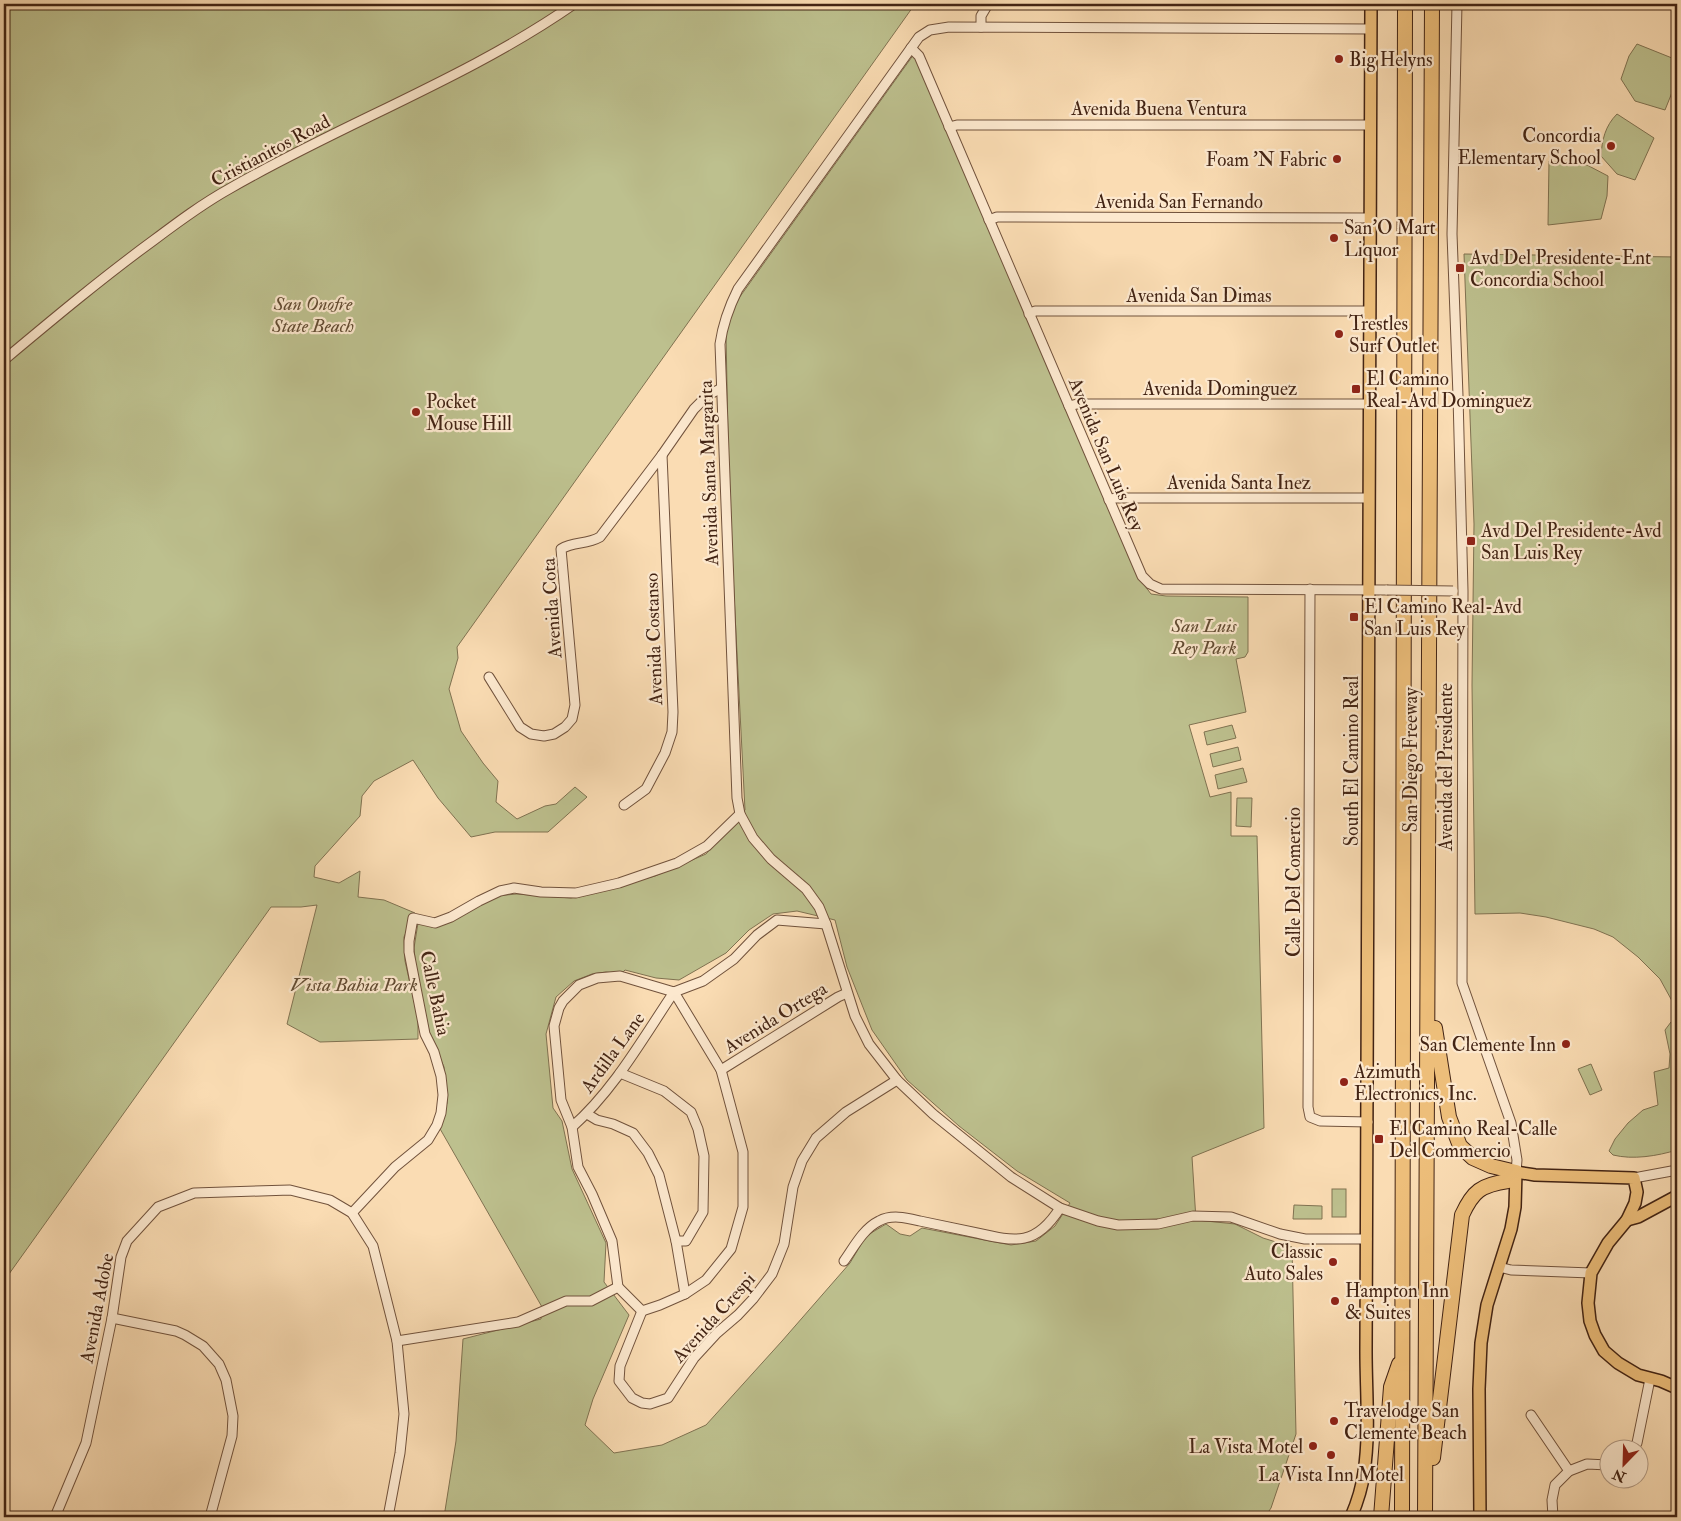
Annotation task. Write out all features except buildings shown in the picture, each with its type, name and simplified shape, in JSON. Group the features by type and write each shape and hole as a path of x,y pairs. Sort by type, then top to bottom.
{"highway":[{"name":"San Diego Freeway","path":"1402,1517 1405,4"},
{"name":"San Diego Freeway","path":"1425,1517 1432,4"},
{"path":"1425,1517 1462,1215 1469,1200 1476,1192 1492,1183 1508,1181 1516,1172 1491,1166 1473,1158 1460,1146 1449,1117 1428,990"},
{"path":"1381,1517 1391,1388 1403,1348"}],"main road":[{"name":"South El Camino Real","path":"1352,1517 1364,1473 1367,1446 1371,4"},
{"path":"1516,1172 1535,1175 1634,1178 1637,1192 1635,1203 1627,1220 1608,1243 1591,1273 1588,1303 1590,1321 1595,1335 1604,1350 1618,1363 1638,1375 1661,1381 1677,1388"},
{"name":"Avenida del Presidente","path":"1480,1517 1480,1343 1487,1305 1511,1229 1515,1206 1516,1172"},
{"path":"1627,1220 1638,1217 1677,1196"},
{"path":"1661,1381 1677,1379"}],"street":[{"name":"Cristianitos Road","path":"4,360 116,268 221,193 323,138 476,63 544,25 574,4"},
{"path":"981,28 981,16 988,4"},
{"name":"Avenida del Presidente","path":"1457,4 1452,234 1463,591 1462,983 1510,1123 1517,1160 1516,1172"},
{"name":"Avenida Santa Margarita","path":"1367,1239 1305,1239 1280,1234 1231,1217 1193,1216 1158,1224 1118,1225 1098,1221 1060,1208 1011,1177 933,1114 897,1080 869,1044 855,1016 819,907 806,889 771,859 753,838 740,814 737,798 720,389 720,344 722,327 728,308 738,289 919,37 930,30 949,27 1371,29"},
{"name":"Avenida San Luis Rey","path":"912,48 919,56 1142,576 1150,584 1162,589 1463,591"},
{"name":"Avenida Buena Ventura","path":"949,127 957,124 1371,126"},
{"name":"Avenida San Fernando","path":"989,220 996,217 1370,218"},
{"name":"Avenida San Dimas","path":"1030,314 1035,311 1370,311"},
{"name":"Avenida Cota","path":"489,677 520,727 531,734 544,736 554,734 565,727 572,719 575,705 561,549 569,544 590,543 600,537 694,410 708,395 720,389"},
{"name":"Avenida Dominguez","path":"1069,406 1077,404 1370,404"},
{"name":"Avenida Costanso","path":"624,805 646,789 665,753 672,732 673,712 662,455"},
{"name":"Avenida Santa Inez","path":"1109,500 1115,498 1369,498"},
{"name":"Calle Del Comercio","path":"1310,589 1308,1107 1310,1117 1320,1121 1368,1122"},
{"name":"Calle Bahia","path":"352,1213 395,1167 428,1140 437,1125 441,1113 444,1095 441,1076 434,1052 425,1034 410,952 413,918 435,922 451,917 500,891 514,888 541,892 576,893 619,883 677,863 707,846 740,814"},
{"path":"674,992 721,1070 743,1152 743,1207 731,1248 706,1280 685,1294 642,1311 618,1287 612,1241 578,1167 572,1127 561,1100 554,1032 556,1018 563,1001 579,985 597,978 620,976 674,992 703,981 734,959 757,935 777,920 826,924"},
{"name":"Ardilla Lane","path":"572,1127 587,1114 620,1073 674,992"},
{"name":"Avenida Ortega","path":"721,1070 847,993"},
{"path":"620,1073 664,1091 690,1112 698,1130 704,1156 703,1212 686,1241 676,1241"},
{"name":"Avenida Crespi","path":"642,1311 620,1366 619,1381 632,1398 642,1403 650,1404 668,1398 694,1358 717,1332 754,1299 772,1274 784,1244 793,1187 802,1161 816,1138 846,1112 897,1080"},
{"path":"587,1114 597,1120 613,1124 633,1133 648,1153 659,1174 676,1241 685,1294"},
{"path":"1634,1178 1677,1173"},
{"name":"Avenida Adobe","path":"55,1517 86,1443 112,1318 121,1257 127,1241 158,1207 194,1193 290,1190 330,1200 352,1213 373,1246 396,1341 404,1414 400,1452 388,1517"},
{"path":"844,1261 871,1225 889,1217 907,1218 999,1239 1016,1240 1036,1234 1047,1225 1060,1208"},
{"path":"1499,1267 1511,1270 1591,1273"},
{"path":"396,1341 518,1322 566,1302 591,1301 618,1287"},
{"path":"112,1318 176,1331 186,1335 203,1346 219,1364 226,1380 233,1416 232,1436 210,1517"},
{"path":"1638,1438 1650,1379"},
{"path":"1531,1414 1569,1470"},
{"path":"1553,1517 1552,1500 1555,1485 1569,1470 1587,1464 1598,1465"}],"green space":[{"name":"San Onofre State Beach","path":"4,4 915,4 457,647 458,658 449,689 461,731 498,781 496,802 517,819 545,806 556,804 575,787 587,797 548,832 495,832 471,837 438,798 413,760 374,781 362,796 360,816 315,866 314,877 339,883 360,871 358,897 384,900 415,913 404,937 405,961 418,1019 418,1039 320,1042 287,1024 317,905 271,907 4,1281"},
{"path":"1637,44 1677,60 1677,80 1665,110 1635,101 1621,79 1629,56"},
{"name":"San Luis Rey Park","path":"914,54 1139,578 1151,594 1166,596 1248,597 1248,652 1245,657 1236,659 1246,712 1189,725 1210,797 1231,792 1231,836 1257,836 1264,1128 1192,1157 1196,1220 1235,1224 1263,1238 1292,1247 1296,1434 1271,1508 1265,1517 444,1517 456,1441 463,1339 541,1319 542,1307 439,1127 447,1103 444,1067 430,1035 416,970 414,948 418,923 437,926 495,896 517,894 571,898 655,876 706,854 745,810 729,496 726,333 731,314 739,298","holes":["797,911 835,920 847,967 872,1030 907,1080 959,1126 1017,1171 1070,1203 1055,1226 1036,1241 1011,1245 922,1228 910,1236 900,1234 886,1224 866,1236 850,1263 706,1425 662,1445 614,1453 585,1425 593,1399 629,1315 604,1282 606,1243 572,1169 562,1121 553,1108 546,1034 556,997 574,981 592,974 606,972 621,974 625,970 656,978 679,980 726,953 749,930 773,914"]},
{"path":"1617,114 1654,138 1635,180 1617,174 1601,156 1605,134"},
{"path":"1549,161 1587,165 1608,176 1607,196 1601,219 1548,225"},
{"path":"1464,254 1677,257 1677,1010 1660,979 1638,957 1613,937 1594,929 1546,917 1520,913 1475,914 1472,685 1474,524"},
{"path":"1232,725 1236,738 1207,745 1204,732"},
{"path":"1238,747 1241,760 1213,767 1210,754"},
{"path":"1243,768 1247,782 1218,789 1215,775"},
{"path":"1237,798 1252,798 1251,827 1236,826"},
{"path":"1677,1017 1677,1150 1645,1157 1613,1155 1609,1151 1615,1139 1628,1123 1643,1110 1658,1105 1654,1072 1669,1068 1670,1054 1665,1030"},
{"path":"1591,1064 1602,1090 1590,1095 1578,1069"},
{"path":"1332,1189 1346,1189 1346,1217 1332,1217"},
{"path":"1294,1205 1322,1206 1322,1219 1293,1219"}],"place":[{"name":"Big Helyns","path":"1339,59"},
{"name":"Concordia Elementary School","path":"1611,146"},
{"name":"Foam 'N Fabric","path":"1337,159"},
{"name":"San'O Mart Liquor","path":"1334,238"},
{"name":"Avd Del Presidente-Ent Concordia School","path":"1460,268"},
{"name":"Trestles Surf Outlet","path":"1339,334"},
{"name":"El Camino Real-Avd Dominguez","path":"1356,389"},
{"name":"Pocket Mouse Hill","path":"416,412"},
{"name":"Avd Del Presidente-Avd San Luis Rey","path":"1471,541"},
{"name":"El Camino Real-Avd San Luis Rey","path":"1354,617"},
{"name":"San Clemente Inn","path":"1566,1044"},
{"name":"Azimuth Electronics, Inc.","path":"1344,1082"},
{"name":"El Camino Real-Calle Del Commercio","path":"1379,1139"},
{"name":"Classic Auto Sales","path":"1333,1262"},
{"name":"Hampton Inn & Suites","path":"1335,1301"},
{"name":"Travelodge San Clemente Beach","path":"1334,1421"},
{"name":"La Vista Motel","path":"1313,1446"},
{"name":"La Vista Inn Motel","path":"1331,1455"}],"park label":[{"name":"Vista Bahia Park","path":"354,984"}]}
